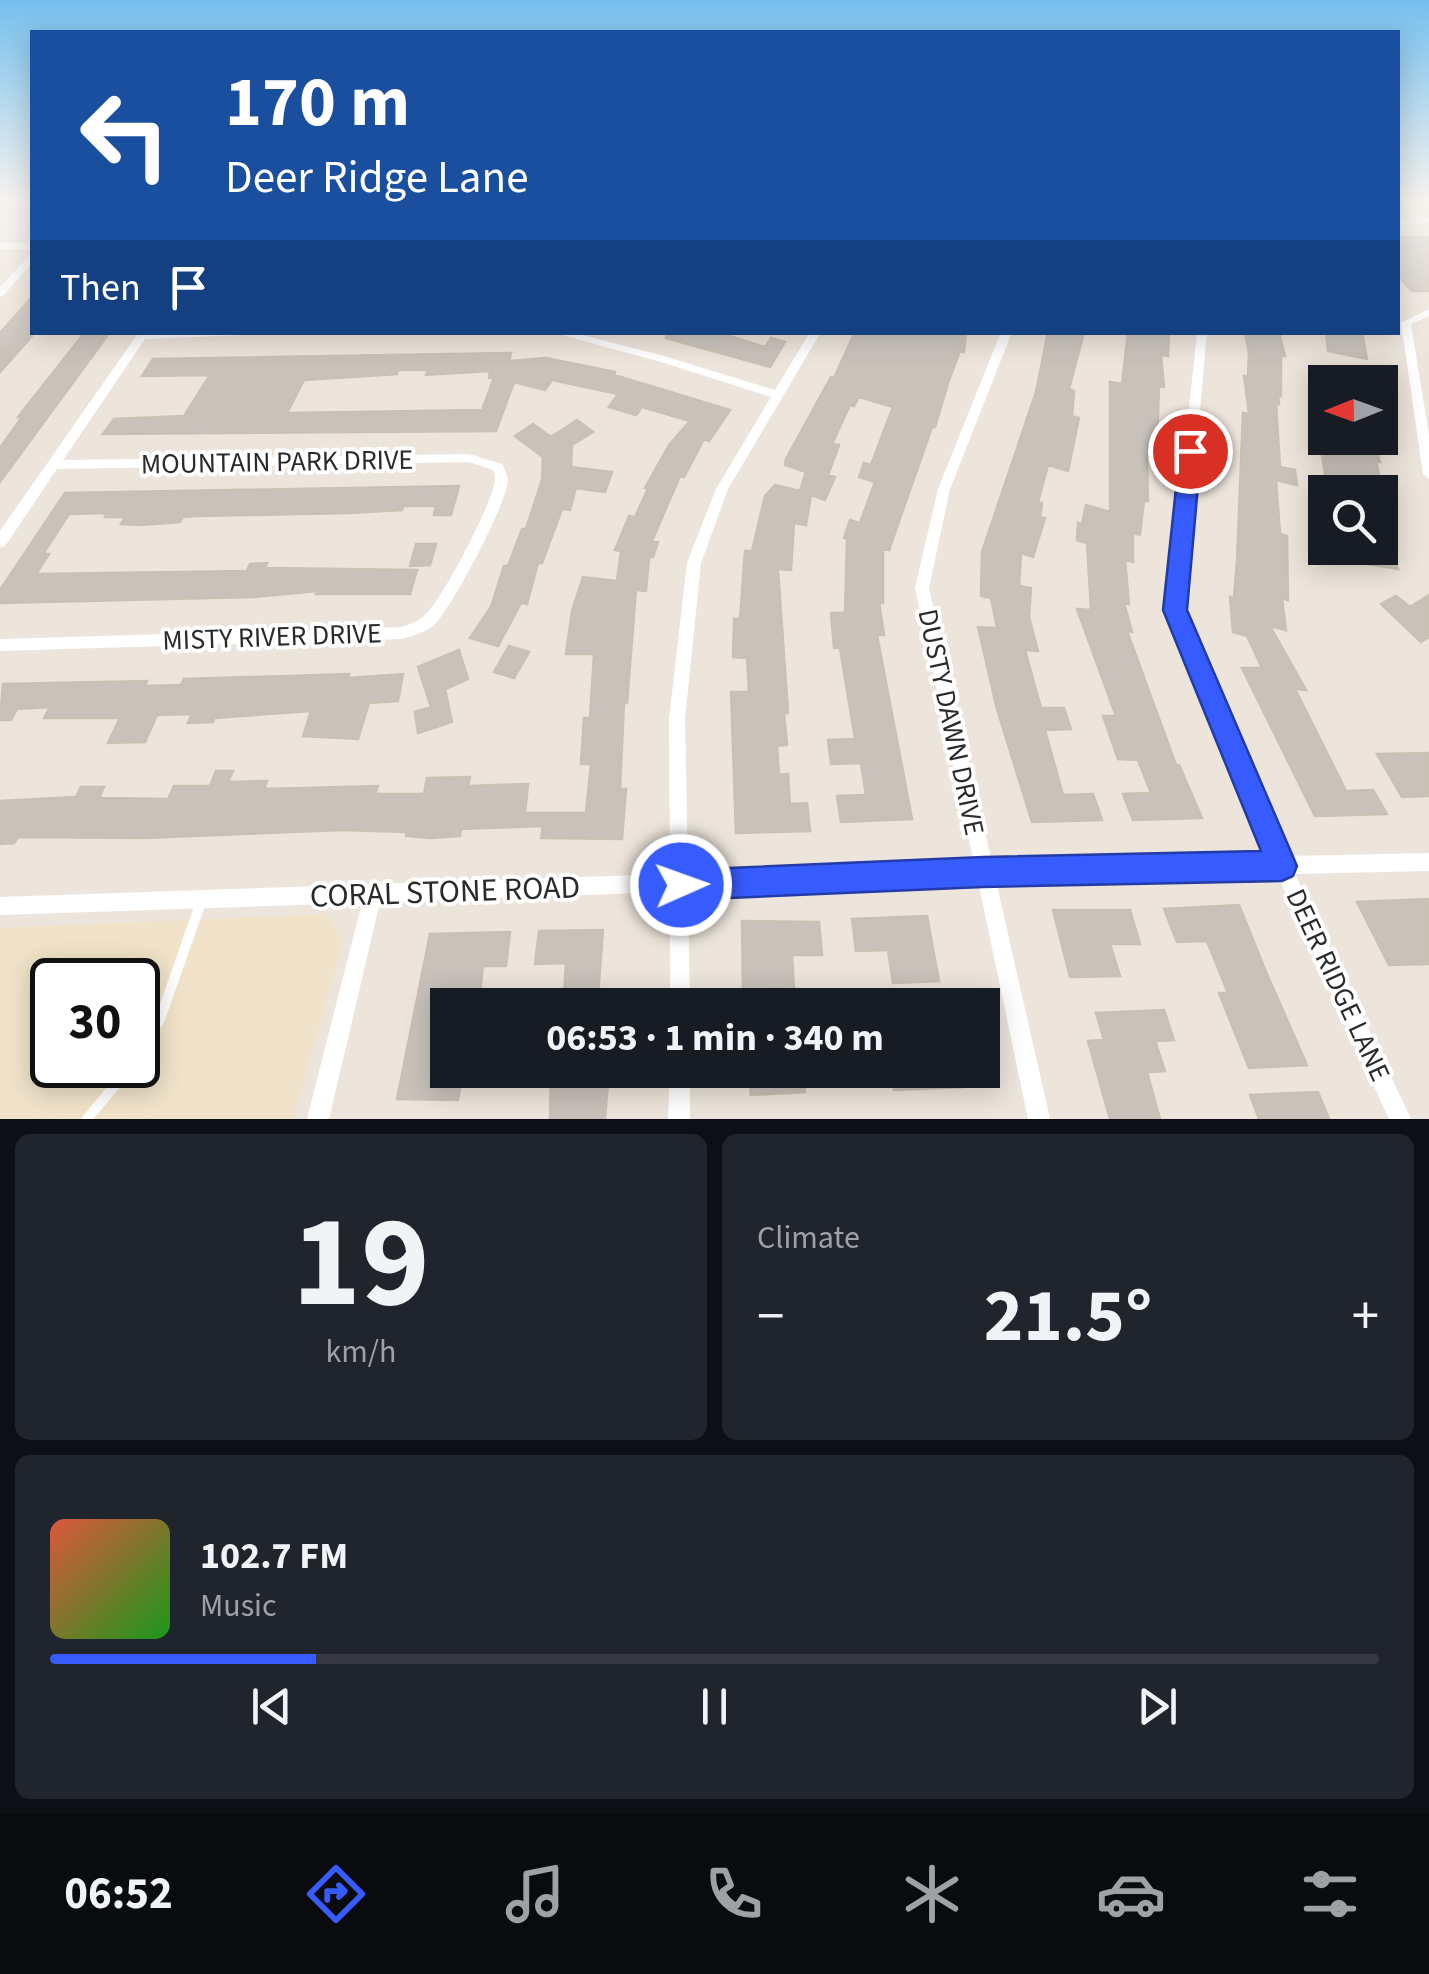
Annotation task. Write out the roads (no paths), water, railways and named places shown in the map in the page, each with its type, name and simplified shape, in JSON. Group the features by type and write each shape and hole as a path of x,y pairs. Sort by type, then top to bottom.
{"street":[{"path":"0,294 30,260"},
{"path":"1429,312 1406,323 1429,474"},
{"path":"0,542 143,335"},
{"path":"568,335 778,395"},
{"path":"680,988 677,719 694,563 722,489 814,335"},
{"name":"DUSTY DAWN DRIVE","path":"1007,335 944,489 922,588 1038,1119"},
{"name":"DEER RIDGE LANE","path":"1202,335 1175,610 1282,866 1400,1119"},
{"name":"MOUNTAIN PARK DRIVE","path":"54,465 470,458 498,468"},
{"name":"MISTY RIVER DRIVE","path":"0,645 402,633 416,629 429,621 444,599 499,490 498,468"},
{"name":"CORAL STONE ROAD","path":"0,906 983,872 1429,862"},
{"path":"318,1119 373,894"},
{"path":"679,1119 680,1088"}],"lane":[{"path":"160,1019 202,898"},
{"path":"86,1119 112,1088"}]}
